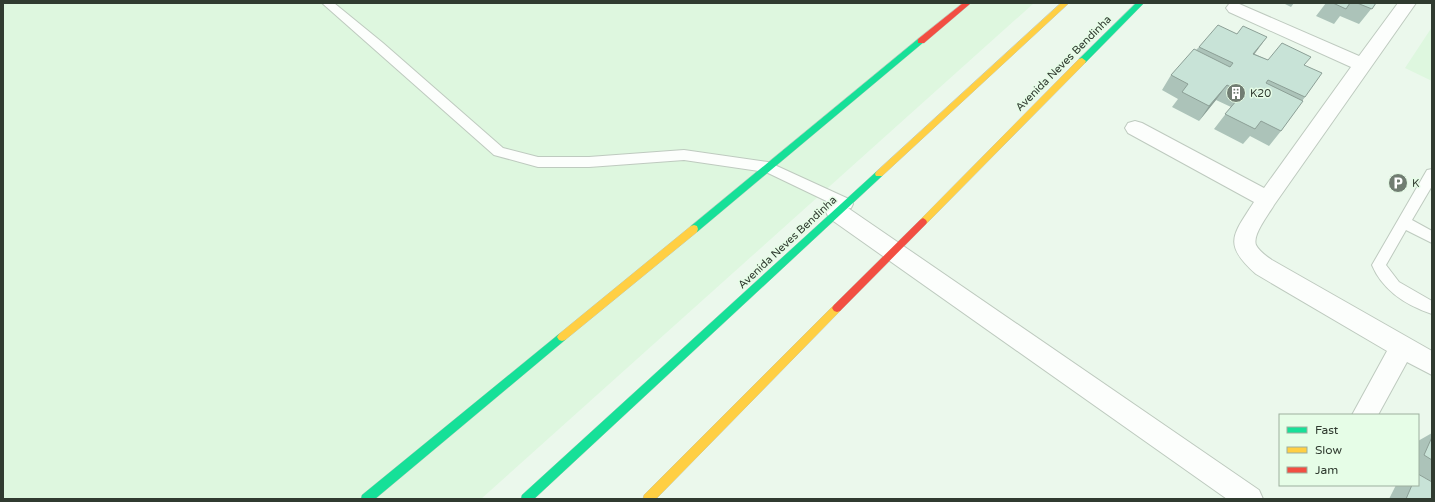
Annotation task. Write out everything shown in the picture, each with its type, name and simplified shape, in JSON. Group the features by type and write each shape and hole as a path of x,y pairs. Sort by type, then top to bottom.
{"street":[{"path":"366,499 967,3"},
{"name":"Avenida Neves Bendinha","path":"526,499 1065,3"},
{"name":"Avenida Neves Bendinha","path":"648,499 1140,3"},
{"path":"1407,3 1267,199 1245,234 1244,244 1251,256 1264,267 1432,364"},
{"path":"1235,8 1362,65"},
{"path":"1135,128 1267,199"},
{"path":"842,208 893,251 1250,499"},
{"path":"1366,414 1402,347"}],"lane":[{"path":"327,3 379,46 499,152 538,162 589,162 684,155 768,168 842,208"},
{"path":"1432,174 1379,265 1382,276 1392,286 1432,308"},
{"path":"1403,222 1432,237"}],"shaded area":[{"path":"3,3 1034,3 481,499 3,499"},
{"path":"1432,27 1432,81 1405,68"}],"building":[{"path":"1333,3 1350,3 1346,9"},
{"path":"1357,3 1376,3 1372,9"},
{"name":"K20","path":"1218,25 1237,34 1243,26 1267,37 1253,54 1268,60 1282,43 1311,57 1304,65 1322,73 1305,97 1268,80 1266,83 1303,101 1281,131 1261,121 1255,129 1225,114 1243,93 1227,85 1209,106 1182,92 1188,84 1171,75 1194,49 1230,67 1233,63 1199,47"},
{"path":"1432,437 1432,460 1424,455"},
{"path":"1419,475 1432,482 1432,499 1406,499 1412,486 1419,486"}],"traffic: fast":[{"path":"1082,61 1140,3"},
{"path":"694,229 921,41"},
{"path":"526,499 879,174"},
{"path":"366,499 562,337"}],"traffic: slow":[{"path":"879,174 1065,3"},
{"path":"923,222 1082,61"},
{"path":"562,337 694,229"},
{"path":"648,499 837,308"}],"traffic: jam":[{"path":"921,41 967,3"},
{"path":"837,308 923,222"}],"place":[{"name":"K20","path":"1236,93"},
{"name":"K","path":"1398,183"}]}
